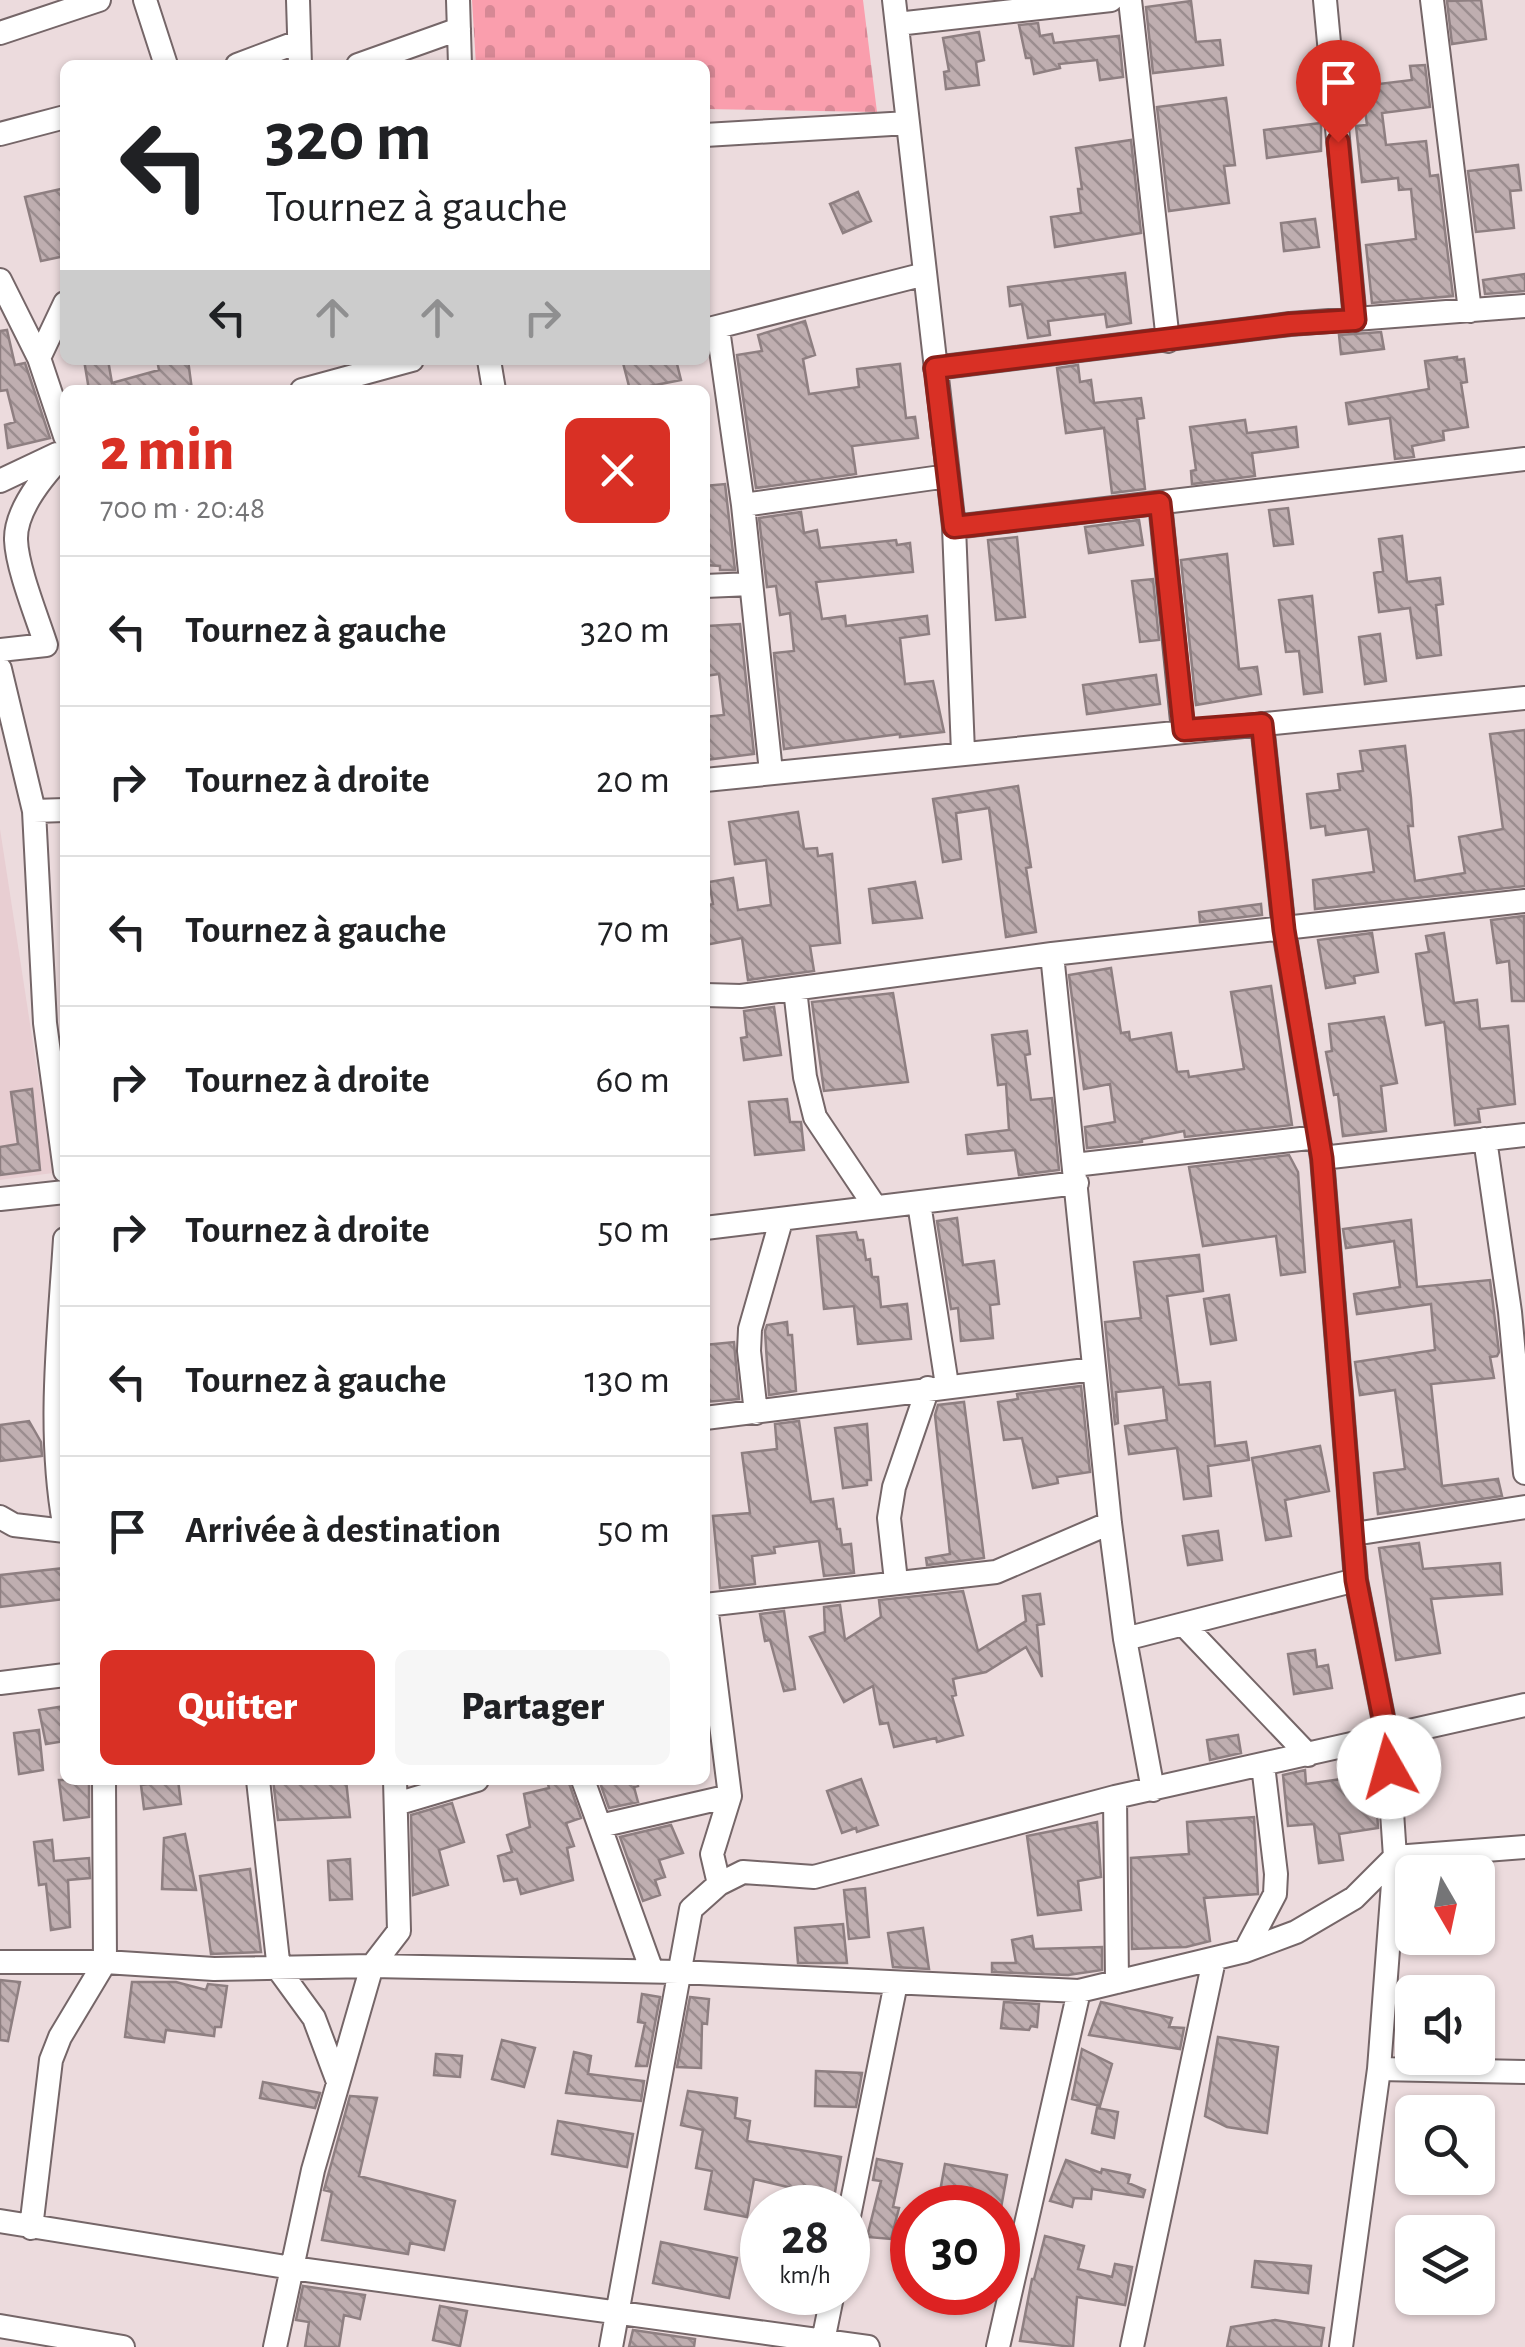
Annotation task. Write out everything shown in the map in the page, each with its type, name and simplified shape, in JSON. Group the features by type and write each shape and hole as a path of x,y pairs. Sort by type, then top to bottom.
{"street":[{"path":"0,33 99,0"},
{"path":"145,0 164,60"},
{"path":"265,60 299,54 298,0"},
{"path":"458,0 460,60"},
{"path":"963,752 954,527 896,12 1111,0"},
{"path":"1130,0 1168,341"},
{"path":"1325,0 1355,320"},
{"path":"1432,0 1470,310"},
{"path":"372,60 459,29"},
{"path":"0,134 60,118"},
{"path":"710,135 908,124"},
{"path":"771,772 743,505 712,330 925,274"},
{"path":"0,280 39,358 60,421"},
{"path":"935,368 1290,324 1525,306"},
{"path":"39,358 60,314"},
{"path":"341,385 380,380 404,365"},
{"path":"0,480 60,454"},
{"path":"0,650 56,644 30,600 15,538 30,496 60,458"},
{"path":"954,527 1525,459"},
{"path":"743,505 948,476"},
{"path":"1160,503 1184,730"},
{"path":"710,586 751,584"},
{"path":"0,669 34,811 35,884 55,1002 45,1022 60,1134"},
{"path":"710,779 1525,698"},
{"path":"1262,724 1284,930 1320,1148 1356,1580 1387,1737 1396,1855"},
{"path":"34,811 60,810"},
{"path":"710,995 741,996 1052,954 1525,901"},
{"path":"1052,954 1110,1523 1125,1639 1153,1790"},
{"path":"795,989 805,1076 815,1117 874,1206"},
{"path":"710,1227 874,1206 919,1204 1075,1174 1320,1148 1525,1135"},
{"path":"1485,1139 1510,1312 1525,1472"},
{"path":"0,1199 60,1193"},
{"path":"896,1581 889,1518 894,1487 938,1387 919,1204"},
{"path":"756,1413 748,1351 750,1329 780,1220"},
{"path":"710,1418 1094,1369"},
{"path":"60,1423 60,1498"},
{"path":"1354,1534 1525,1508"},
{"path":"0,1517 14,1525 60,1530"},
{"path":"710,1604 996,1572 1110,1523"},
{"path":"1125,1639 1356,1580"},
{"path":"1184,1625 1308,1755"},
{"path":"710,1637 730,1796 712,1854 720,1884"},
{"path":"0,1683 60,1676"},
{"path":"610,2347 692,1909 720,1884 743,1872 814,1877 1116,1797 1525,1705"},
{"path":"1245,1952 1274,1894 1276,1874 1263,1765"},
{"path":"31,2228 51,2060 60,2037 104,1962 104,1785"},
{"path":"259,1785 279,1970 314,2018 338,2082"},
{"path":"275,2347 313,2170 372,1966 399,1931 395,1785"},
{"path":"396,1804 460,1785"},
{"path":"585,1785 652,1972"},
{"path":"600,1826 730,1796"},
{"path":"1116,1797 1117,1982"},
{"path":"1410,1855 1525,1847"},
{"path":"0,1962 279,1970 372,1966 678,1972 1079,1991 1245,1952 1296,1932 1354,1898 1395,1857"},
{"path":"1341,2347 1379,2069 1395,1869"},
{"path":"1132,2347 1214,1960"},
{"path":"855,2185 896,1983"},
{"path":"998,2347 1079,1991"},
{"path":"1379,2069 1525,2072"},
{"path":"0,2221 292,2268 868,2347"},
{"path":"823,2341 828,2315"},
{"path":"0,2326 123,2347"}],"shaded area":[{"path":"0,829 53,1173 0,1180"}],"green space":[{"path":"472,0 863,0 877,112 710,109 710,60 476,60"}],"building":[{"path":"1481,0 1486,39 1452,44 1447,1"},
{"path":"1191,1 1196,42 1220,40 1223,65 1153,73 1146,7"},
{"path":"1038,23 1040,36 1052,34 1054,43 1119,36 1123,77 1100,80 1097,60 1059,64 1060,68 1034,74 1019,25"},
{"path":"979,32 984,60 976,62 979,85 946,89 944,72 949,71 943,38"},
{"path":"1425,65 1430,107 1382,113 1386,145 1426,141 1430,176 1438,175 1453,296 1372,303 1366,245 1416,239 1411,189 1399,190 1398,178 1362,182 1356,126 1367,125 1362,86 1412,80 1410,66"},
{"path":"1226,98 1235,165 1224,166 1229,203 1169,211 1157,107"},
{"path":"1321,123 1321,151 1267,158 1264,130"},
{"path":"1131,140 1141,233 1055,247 1051,217 1081,213 1076,148"},
{"path":"1518,165 1521,190 1510,191 1514,228 1476,232 1468,171"},
{"path":"60,189 60,257 41,261 25,197"},
{"path":"858,192 871,221 843,233 830,204"},
{"path":"1315,219 1319,247 1284,251 1281,223"},
{"path":"1125,273 1131,323 1107,327 1105,314 1048,321 1050,335 1028,338 1022,304 1010,306 1008,287"},
{"path":"1525,274 1525,291 1485,294 1483,280"},
{"path":"805,321 815,355 803,359 809,394 859,387 857,369 900,364 906,418 915,417 918,438 852,446 856,474 756,488 737,355 762,351 758,335"},
{"path":"7,330 15,365 25,363 50,438 8,448 5,425 15,422 7,390 0,391 0,331"},
{"path":"1381,332 1384,349 1341,354 1339,335"},
{"path":"1464,359 1467,382 1461,383 1468,427 1443,431 1444,440 1412,446 1414,457 1395,459 1390,418 1349,424 1346,403 1429,389 1425,361"},
{"path":"85,365 109,365 112,383 159,370 158,365 189,365 191,385 88,385"},
{"path":"624,365 677,365 681,380 656,385 629,385"},
{"path":"1078,365 1080,382 1091,380 1094,403 1141,398 1144,418 1137,419 1145,489 1112,493 1104,428 1066,433 1057,368"},
{"path":"1245,420 1247,433 1296,427 1298,447 1252,453 1255,476 1192,484 1191,471 1196,470 1190,427"},
{"path":"725,484 735,570 710,565 710,486"},
{"path":"1288,508 1293,544 1274,546 1269,510"},
{"path":"801,512 804,533 817,530 820,548 896,540 897,545 910,543 913,572 816,582 822,619 845,616 846,626 927,616 929,634 900,638 905,684 933,681 944,732 784,749 774,653 794,651 790,613 780,615 776,586 767,587 759,518"},
{"path":"1139,520 1143,545 1089,553 1085,527"},
{"path":"1402,536 1407,582 1440,578 1443,604 1436,605 1441,655 1417,658 1410,608 1379,612 1374,573 1383,571 1379,539"},
{"path":"1017,537 1025,617 996,620 988,540"},
{"path":"1227,554 1239,669 1257,667 1261,694 1196,705 1181,560"},
{"path":"1153,579 1159,640 1140,642 1132,581"},
{"path":"1312,596 1322,692 1304,694 1299,651 1286,652 1279,600"},
{"path":"740,624 754,754 710,759 710,716 724,715 719,674 710,675 710,626"},
{"path":"1380,634 1386,681 1365,684 1359,637"},
{"path":"1156,675 1160,704 1087,714 1083,685"},
{"path":"1525,730 1525,886 1315,909 1313,880 1374,872 1368,829 1326,835 1325,826 1311,828 1307,794 1340,790 1338,774 1363,771 1360,751 1405,746 1415,881 1465,873 1459,837 1503,829 1490,734"},
{"path":"1018,786 1036,932 1006,937 989,808 956,813 961,859 943,862 933,799"},
{"path":"798,812 804,849 817,848 818,856 832,854 840,943 810,946 814,971 748,980 742,938 710,944 710,882 733,878 738,910 771,905 766,860 735,864 729,822"},
{"path":"915,882 922,918 873,923 869,889"},
{"path":"1261,904 1262,915 1200,922 1199,912"},
{"path":"1524,916 1525,1001 1512,1001 1509,961 1497,963 1491,920"},
{"path":"1372,933 1378,972 1354,976 1355,983 1326,988 1318,940"},
{"path":"1444,933 1454,1003 1477,1000 1480,1029 1508,1026 1515,1104 1478,1109 1480,1122 1455,1125 1444,1022 1426,1025 1416,954 1429,952 1426,936"},
{"path":"1111,968 1121,1033 1129,1032 1130,1040 1171,1033 1177,1072 1188,1071 1189,1077 1244,1069 1231,992 1271,986 1292,1125 1185,1137 1184,1131 1142,1142 1087,1148 1085,1127 1115,1122 1110,1084 1084,1089 1069,975"},
{"path":"893,993 908,1082 824,1091 812,1002"},
{"path":"774,1007 781,1055 744,1060 744,1011"},
{"path":"1384,1017 1397,1083 1381,1086 1386,1131 1343,1136 1338,1094 1334,1095 1326,1052 1332,1051 1329,1024"},
{"path":"1027,1031 1030,1054 1025,1055 1031,1100 1052,1098 1059,1170 1019,1175 1015,1150 968,1154 966,1135 1009,1130 1006,1084 998,1085 992,1035"},
{"path":"32,1089 40,1170 0,1175 0,1147 18,1144 11,1092"},
{"path":"787,1099 790,1122 801,1122 804,1150 755,1155 749,1102"},
{"path":"1289,1155 1298,1172 1305,1272 1281,1275 1276,1236 1203,1246 1189,1167"},
{"path":"957,1218 963,1265 994,1261 999,1304 990,1305 993,1338 961,1341 958,1308 951,1309 937,1221"},
{"path":"1411,1220 1417,1287 1490,1280 1499,1352 1490,1357 1494,1378 1431,1384 1442,1486 1498,1479 1502,1496 1378,1514 1374,1473 1405,1469 1395,1390 1360,1395 1355,1362 1435,1350 1431,1304 1357,1314 1354,1294 1400,1287 1394,1241 1346,1248 1343,1229"},
{"path":"856,1232 858,1240 863,1240 866,1260 870,1259 872,1277 878,1277 881,1307 907,1304 911,1339 858,1344 854,1306 824,1309 817,1236"},
{"path":"1199,1255 1203,1291 1167,1296 1179,1385 1210,1382 1215,1446 1246,1442 1249,1460 1208,1466 1211,1496 1184,1499 1177,1448 1129,1454 1125,1426 1167,1420 1163,1387 1116,1392 1115,1424 1105,1322 1141,1318 1134,1262"},
{"path":"1229,1295 1236,1340 1211,1344 1204,1299"},
{"path":"787,1322 788,1335 792,1335 796,1391 769,1395 765,1331 767,1325"},
{"path":"734,1342 739,1399 710,1402 710,1344"},
{"path":"1081,1386 1090,1472 1057,1477 1058,1483 1033,1488 1022,1438 1004,1440 998,1402 1018,1399 1017,1394"},
{"path":"964,1402 984,1558 927,1565 926,1558 950,1554 935,1415 938,1405"},
{"path":"29,1421 41,1442 42,1456 0,1461 0,1425"},
{"path":"799,1421 811,1502 833,1499 842,1545 851,1544 854,1573 824,1576 819,1541 774,1547 775,1553 752,1556 755,1584 720,1588 713,1516 750,1513 742,1453 777,1449 775,1424"},
{"path":"867,1424 871,1480 867,1480 867,1485 843,1488 835,1428"},
{"path":"1320,1446 1329,1491 1285,1500 1291,1536 1266,1540 1252,1458"},
{"path":"1218,1531 1222,1560 1188,1565 1183,1536"},
{"path":"1419,1543 1423,1569 1500,1563 1502,1594 1431,1599 1440,1653 1396,1660 1379,1548"},
{"path":"60,1569 60,1600 0,1607 0,1575"},
{"path":"963,1591 978,1651 1026,1621 1023,1596 1040,1594 1044,1624 1037,1625 1042,1677 1026,1647 986,1672 953,1679 956,1695 952,1696 963,1735 894,1747 888,1723 880,1724 873,1686 844,1702 810,1637 825,1632 824,1607 840,1605 845,1640 881,1617 879,1600"},
{"path":"784,1611 795,1689 784,1691 770,1640 765,1641 760,1614"},
{"path":"1315,1650 1317,1667 1328,1665 1332,1688 1294,1694 1288,1654"},
{"path":"60,1707 60,1742 46,1744 39,1710"},
{"path":"39,1730 43,1770 19,1774 14,1733"},
{"path":"1238,1735 1241,1753 1210,1760 1207,1740"},
{"path":"1305,1770 1306,1784 1363,1776 1366,1795 1376,1794 1378,1828 1339,1834 1343,1860 1319,1863 1314,1824 1288,1826 1283,1775"},
{"path":"861,1779 878,1825 842,1833 827,1791"},
{"path":"59,1780 60,1785 89,1785 89,1817 64,1820"},
{"path":"141,1785 179,1785 181,1804 144,1809"},
{"path":"274,1785 347,1785 350,1817 278,1820"},
{"path":"548,1785 570,1785 581,1818 566,1823 574,1846 567,1848 573,1880 521,1894 517,1879 504,1881 498,1856 512,1852 507,1835 530,1827 524,1794 549,1788"},
{"path":"601,1785 638,1785 634,1787 638,1802 609,1808"},
{"path":"452,1803 464,1842 439,1850 448,1885 413,1895 411,1815"},
{"path":"1254,1817 1258,1894 1204,1898 1210,1941 1186,1947 1132,1949 1131,1858 1189,1854 1187,1822"},
{"path":"1097,1822 1101,1877 1078,1881 1081,1910 1038,1915 1027,1836"},
{"path":"671,1825 683,1853 659,1860 665,1877 655,1880 660,1895 643,1901 620,1837"},
{"path":"185,1834 196,1890 162,1889 164,1838"},
{"path":"52,1840 54,1861 89,1858 90,1878 68,1880 70,1927 51,1930 46,1884 39,1885 34,1842"},
{"path":"350,1859 352,1899 330,1900 328,1861"},
{"path":"250,1869 261,1952 211,1954 200,1876"},
{"path":"865,1888 869,1937 849,1939 844,1890"},
{"path":"843,1924 847,1963 798,1963 795,1928"},
{"path":"923,1928 929,1969 893,1967 888,1933"},
{"path":"1032,1936 1034,1949 1102,1947 1102,1970 1068,1975 992,1972 992,1963 1016,1963 1012,1940"},
{"path":"0,1980 20,1982 8,2041 0,2040"},
{"path":"132,1982 176,1982 206,1990 208,1984 227,1986 221,2027 215,2027 214,2036 166,2030 164,2042 125,2037"},
{"path":"642,1994 660,1997 647,2066 636,2066 645,2023 638,2022"},
{"path":"690,1997 709,1999 707,2024 702,2023 701,2068 677,2067"},
{"path":"1004,2002 1039,2004 1037,2027 1001,2028"},
{"path":"1101,2002 1172,2018 1169,2027 1184,2028 1180,2049 1089,2035"},
{"path":"1218,2037 1278,2047 1267,2133 1227,2127 1205,2116"},
{"path":"502,2040 535,2048 524,2087 492,2079"},
{"path":"1082,2049 1112,2064 1100,2106 1072,2099"},
{"path":"574,2052 591,2056 588,2074 644,2081 641,2101 566,2093"},
{"path":"436,2054 462,2056 460,2077 434,2075"},
{"path":"816,2071 862,2073 856,2107 815,2106"},
{"path":"263,2082 320,2093 315,2108 260,2098"},
{"path":"688,2091 737,2098 735,2118 750,2121 747,2141 841,2157 836,2185 779,2185 754,2179 753,2185 740,2185 740,2216 705,2209 712,2171 696,2168 703,2130 681,2125"},
{"path":"350,2096 377,2098 359,2176 455,2201 444,2250 410,2243 408,2254 322,2240 332,2192 324,2190"},
{"path":"1097,2108 1118,2112 1114,2138 1092,2133"},
{"path":"558,2121 633,2134 627,2167 552,2154"},
{"path":"877,2159 902,2164 898,2185 890,2185 890,2239 870,2237 881,2181 873,2180"},
{"path":"1066,2160 1101,2173 1102,2169 1130,2175 1128,2183 1145,2190 1143,2197 1092,2189 1091,2199 1074,2198 1072,2207 1050,2201"},
{"path":"945,2164 1007,2175 1005,2185 941,2185"},
{"path":"1045,2236 1084,2246 1078,2269 1112,2277 1115,2264 1132,2267 1125,2305 1077,2297 1073,2347 1020,2341"},
{"path":"661,2242 737,2258 729,2298 653,2283"},
{"path":"1255,2261 1311,2266 1308,2293 1252,2287"},
{"path":"303,2286 365,2295 360,2319 344,2315 339,2347 305,2347 309,2322 296,2320"},
{"path":"440,2306 467,2311 460,2346 433,2340"},
{"path":"1275,2320 1324,2328 1321,2347 1227,2347 1231,2327"},
{"path":"633,2330 695,2339 694,2347 629,2347"}],"route":[{"path":"1338,142 1355,320 1290,324 935,368 954,527 1160,503 1184,730 1262,724 1284,930 1322,1158 1356,1580 1387,1737 1389,1767"}]}
